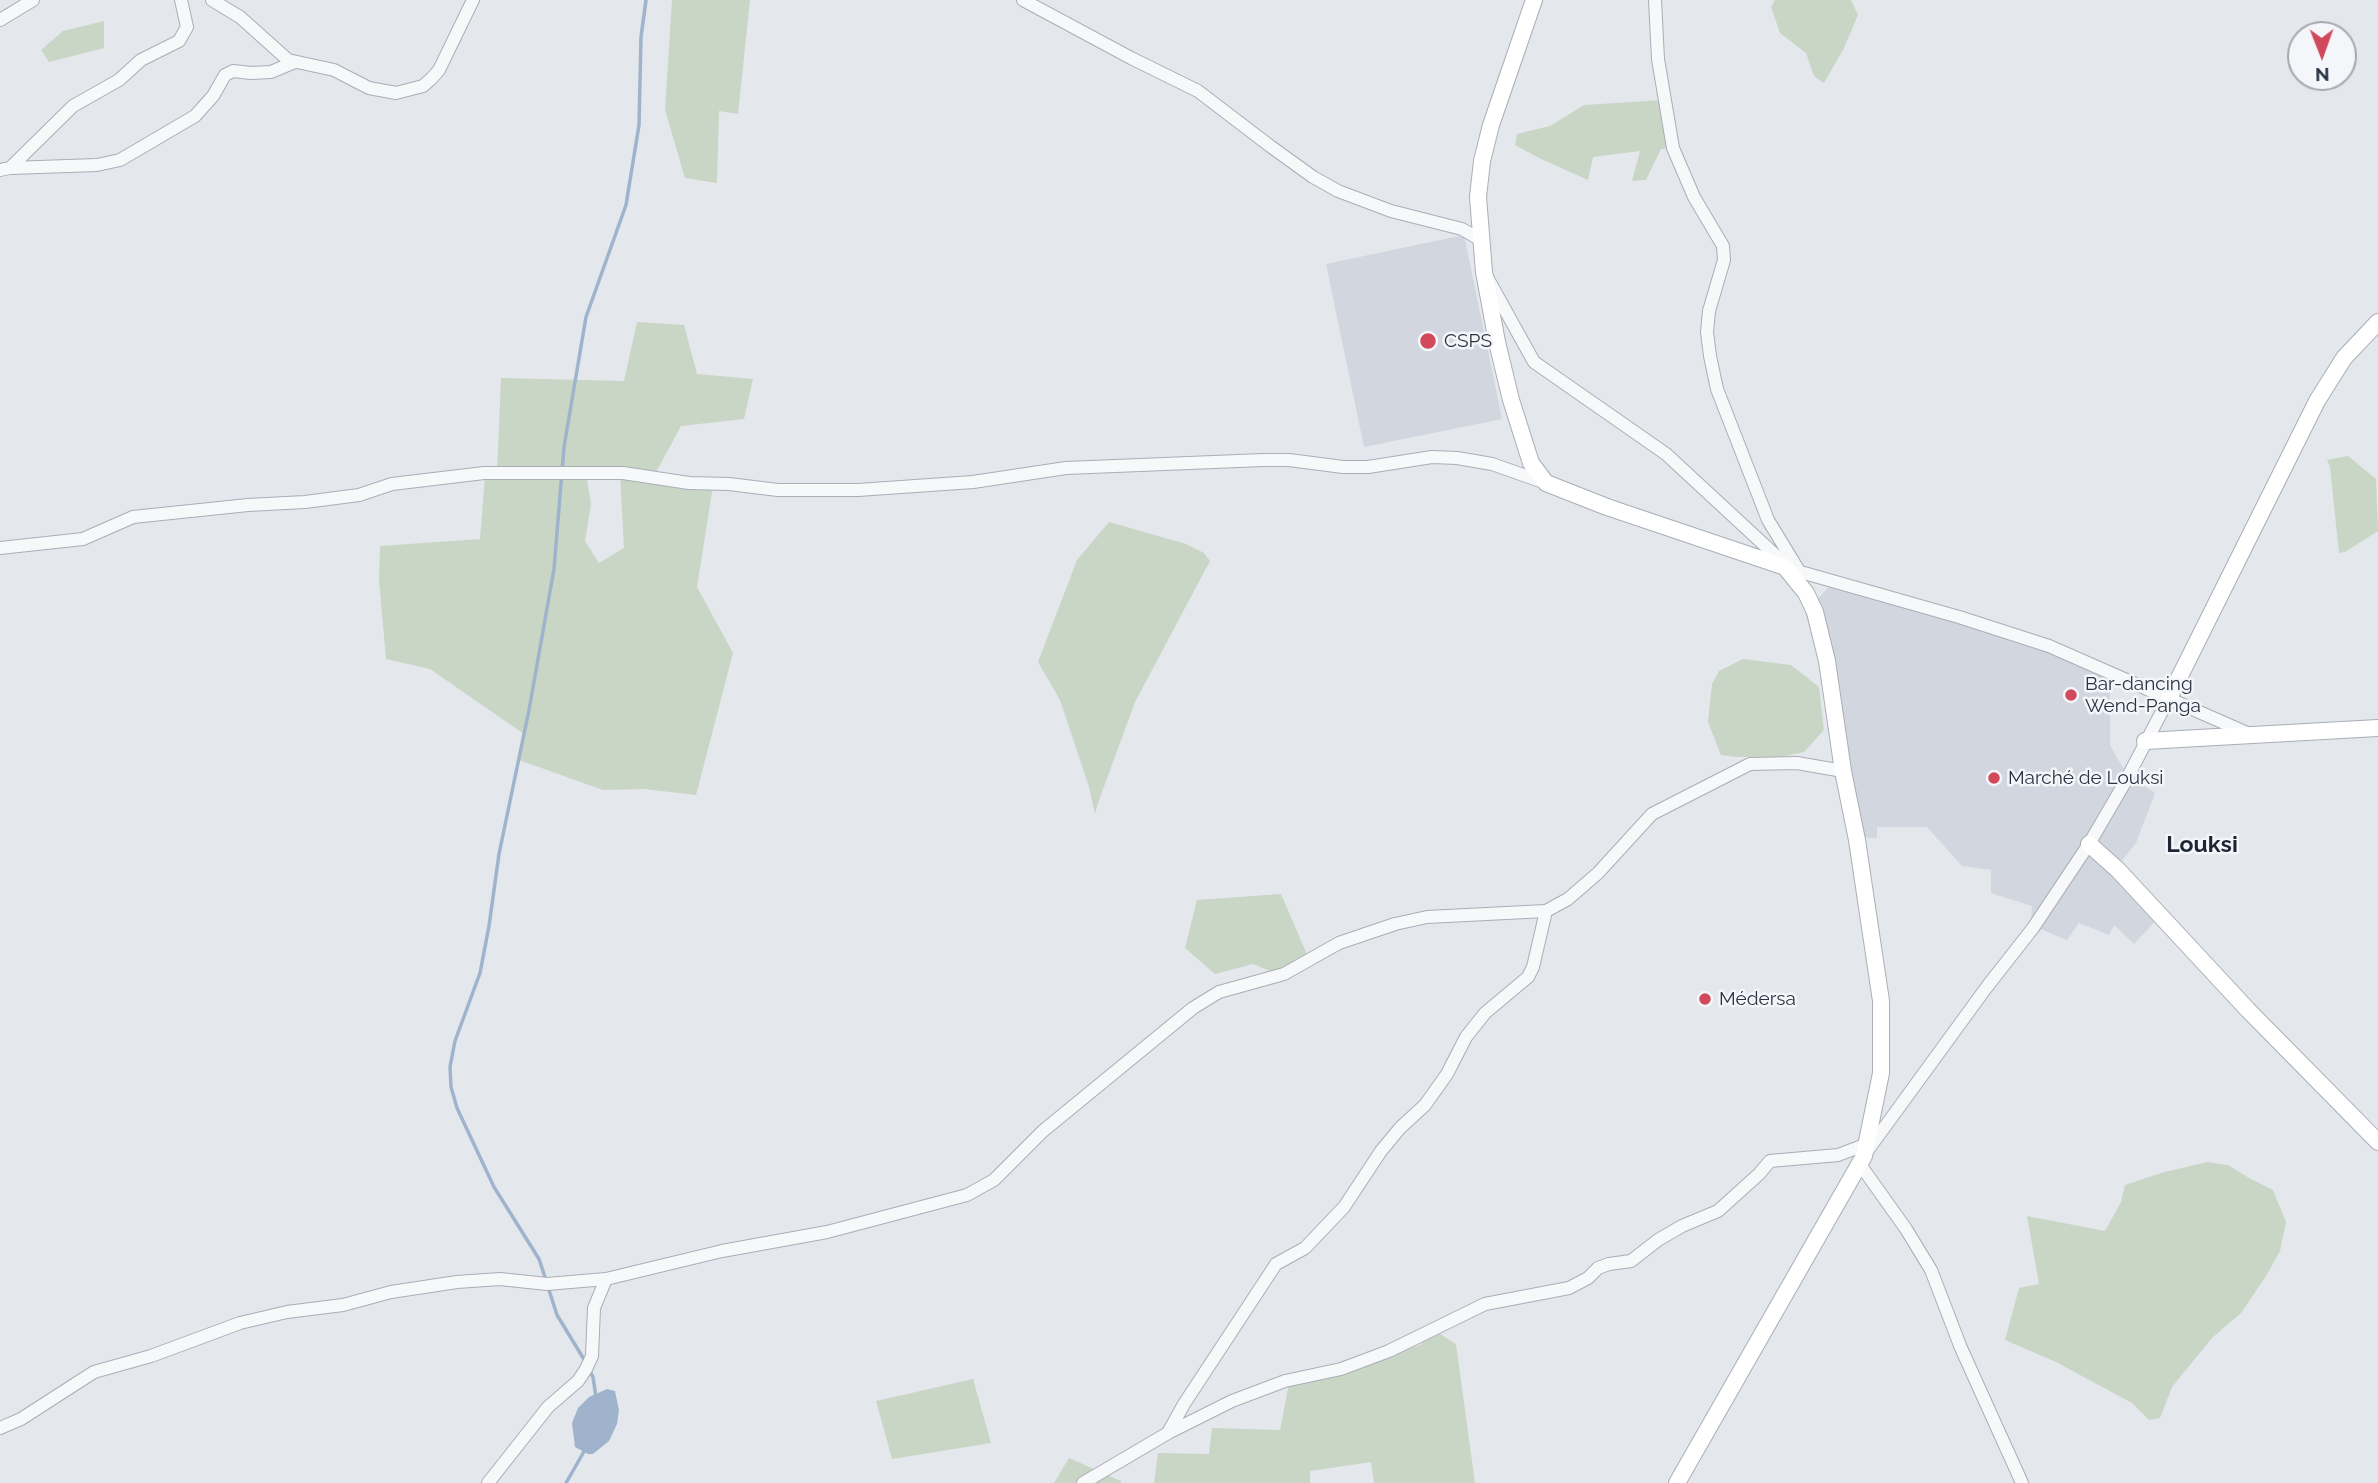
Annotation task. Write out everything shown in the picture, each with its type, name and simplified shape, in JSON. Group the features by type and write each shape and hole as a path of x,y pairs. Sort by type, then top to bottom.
{"street":[{"path":"0,20 33,0"},
{"path":"5,169 73,106 119,80 141,60 179,41 187,27 181,0"},
{"path":"212,0 240,17 278,52 295,62 334,70 369,89 396,93 423,86 439,69 473,0"},
{"path":"1023,0 1198,91 1313,177 1338,191 1391,211 1462,229 1481,240"},
{"path":"1534,0 1491,125 1482,161 1478,197 1484,272 1497,342 1511,400 1531,463 1546,483"},
{"path":"1655,0 1658,60 1673,148 1694,197 1723,246 1724,260 1709,312 1707,332 1717,390 1768,520 1815,612 1827,662 1881,1001 1881,1073 1863,1154 1931,1270 1961,1348 2022,1483"},
{"path":"5,169 97,165 120,160 195,116 214,96 225,75 233,71 271,72 295,62"},
{"path":"1484,272 1534,362 1641,434 1666,454 1791,569"},
{"path":"1677,1483 1863,1154 2033,928 2089,844 2169,698 2317,401 2344,358 2378,322"},
{"path":"0,548 83,538 133,517 306,502 359,495 392,484 484,473 624,473 778,490 858,489 973,482 1066,468 1263,460 1368,467 1433,457 1457,458 1492,464 1606,507 1791,569 2049,646 2253,735"},
{"path":"2146,741 2378,728"},
{"path":"0,1428 21,1419 94,1372 151,1356 240,1323 457,1282 500,1279 547,1284 606,1279 722,1251 827,1232 967,1195 994,1180 1043,1131 1193,1008 1219,992 1284,974 1339,943 1395,924 1427,917 1546,911 1568,899 1598,873 1652,814 1750,764 1797,764 1843,771"},
{"path":"2089,844 2118,870 2248,1010 2378,1142"},
{"path":"1168,1433 1184,1404 1276,1264 1305,1248 1344,1207 1381,1150 1400,1128 1426,1105 1447,1074 1466,1037 1485,1013 1528,977 1533,967 1546,911"},
{"path":"1083,1483 1168,1433 1232,1401 1285,1381 1341,1369 1389,1352 1485,1304 1569,1288 1588,1278 1598,1268 1631,1261 1682,1226 1718,1211 1770,1161 1863,1154"},
{"path":"488,1483 548,1407 578,1381 586,1369 592,1356 594,1308 606,1279"}],"shaded area":[{"path":"1464,235 1502,419 1364,447 1326,264"},
{"path":"1833,582 1924,609 2110,673 2110,745 2127,775 2155,793 2136,843 2115,869 2160,916 2134,944 2114,925 2109,935 2079,923 2067,940 2031,925 2032,906 1991,893 1991,870 1962,866 1927,827 1877,827 1877,838 1852,837 1819,659 1805,613"}],"green space":[{"path":"672,0 750,0 738,114 719,111 717,183 685,178 665,110"},
{"path":"1775,0 1851,0 1858,15 1844,48 1824,83 1814,76 1806,53 1780,33 1771,7"},
{"path":"104,21 104,48 49,62 41,50 63,31"},
{"path":"1664,100 1673,148 1661,149 1646,180 1632,181 1640,151 1593,157 1588,180 1515,145 1517,134 1550,126 1584,105"},
{"path":"637,322 684,325 697,374 753,379 744,419 681,426 653,478 713,486 697,587 733,653 696,795 644,789 603,790 519,760 524,734 430,669 386,659 379,580 380,546 480,539 485,475 497,474 501,378 624,381","holes":["586,474 620,474 624,548 599,563 585,541 591,504"]},
{"path":"2348,456 2376,479 2378,531 2339,553 2327,460"},
{"path":"1109,522 1186,544 1204,553 1210,561 1135,702 1095,814 1089,787 1060,700 1038,662 1077,560"},
{"path":"1743,659 1791,665 1819,687 1824,730 1804,752 1780,757 1721,755 1708,722 1712,684 1719,671"},
{"path":"1281,894 1308,957 1285,969 1270,971 1253,964 1215,974 1185,948 1197,900"},
{"path":"2207,1162 2228,1165 2273,1190 2286,1222 2280,1251 2266,1276 2241,1313 2212,1338 2172,1387 2160,1418 2149,1420 2132,1403 2056,1362 2005,1340 2019,1288 2039,1284 2027,1216 2105,1231 2121,1202 2125,1185"},
{"path":"1434,1330 1456,1344 1475,1483 1374,1483 1371,1462 1310,1471 1310,1483 1154,1483 1158,1453 1209,1454 1212,1428 1280,1430 1289,1383 1420,1345"},
{"path":"973,1379 991,1443 892,1459 876,1401"},
{"path":"1069,1458 1121,1481 1121,1483 1054,1483"}],"water":[{"path":"607,1389 615,1391 619,1410 617,1424 609,1441 593,1454 588,1454 575,1447 572,1423 578,1408 589,1397"}],"waterway":[{"path":"546,1280 539,1259 494,1187 457,1108 451,1087 450,1067 455,1041 480,973 499,854 529,710 554,569 564,447 586,317 626,205 639,125 641,37 646,0"},
{"path":"548,1287 557,1315 585,1361"},
{"path":"590,1371 596,1397"},
{"path":"566,1483 586,1448"}],"place":[{"name":"CSPS","path":"1428,341"},
{"name":"Bar-dancing Wend-Panga","path":"2071,695"},
{"name":"Marché de Louksi","path":"1994,778"},
{"name":"Médersa","path":"1705,999"}],"district":[{"name":"Louksi","path":"2202,845"}]}
